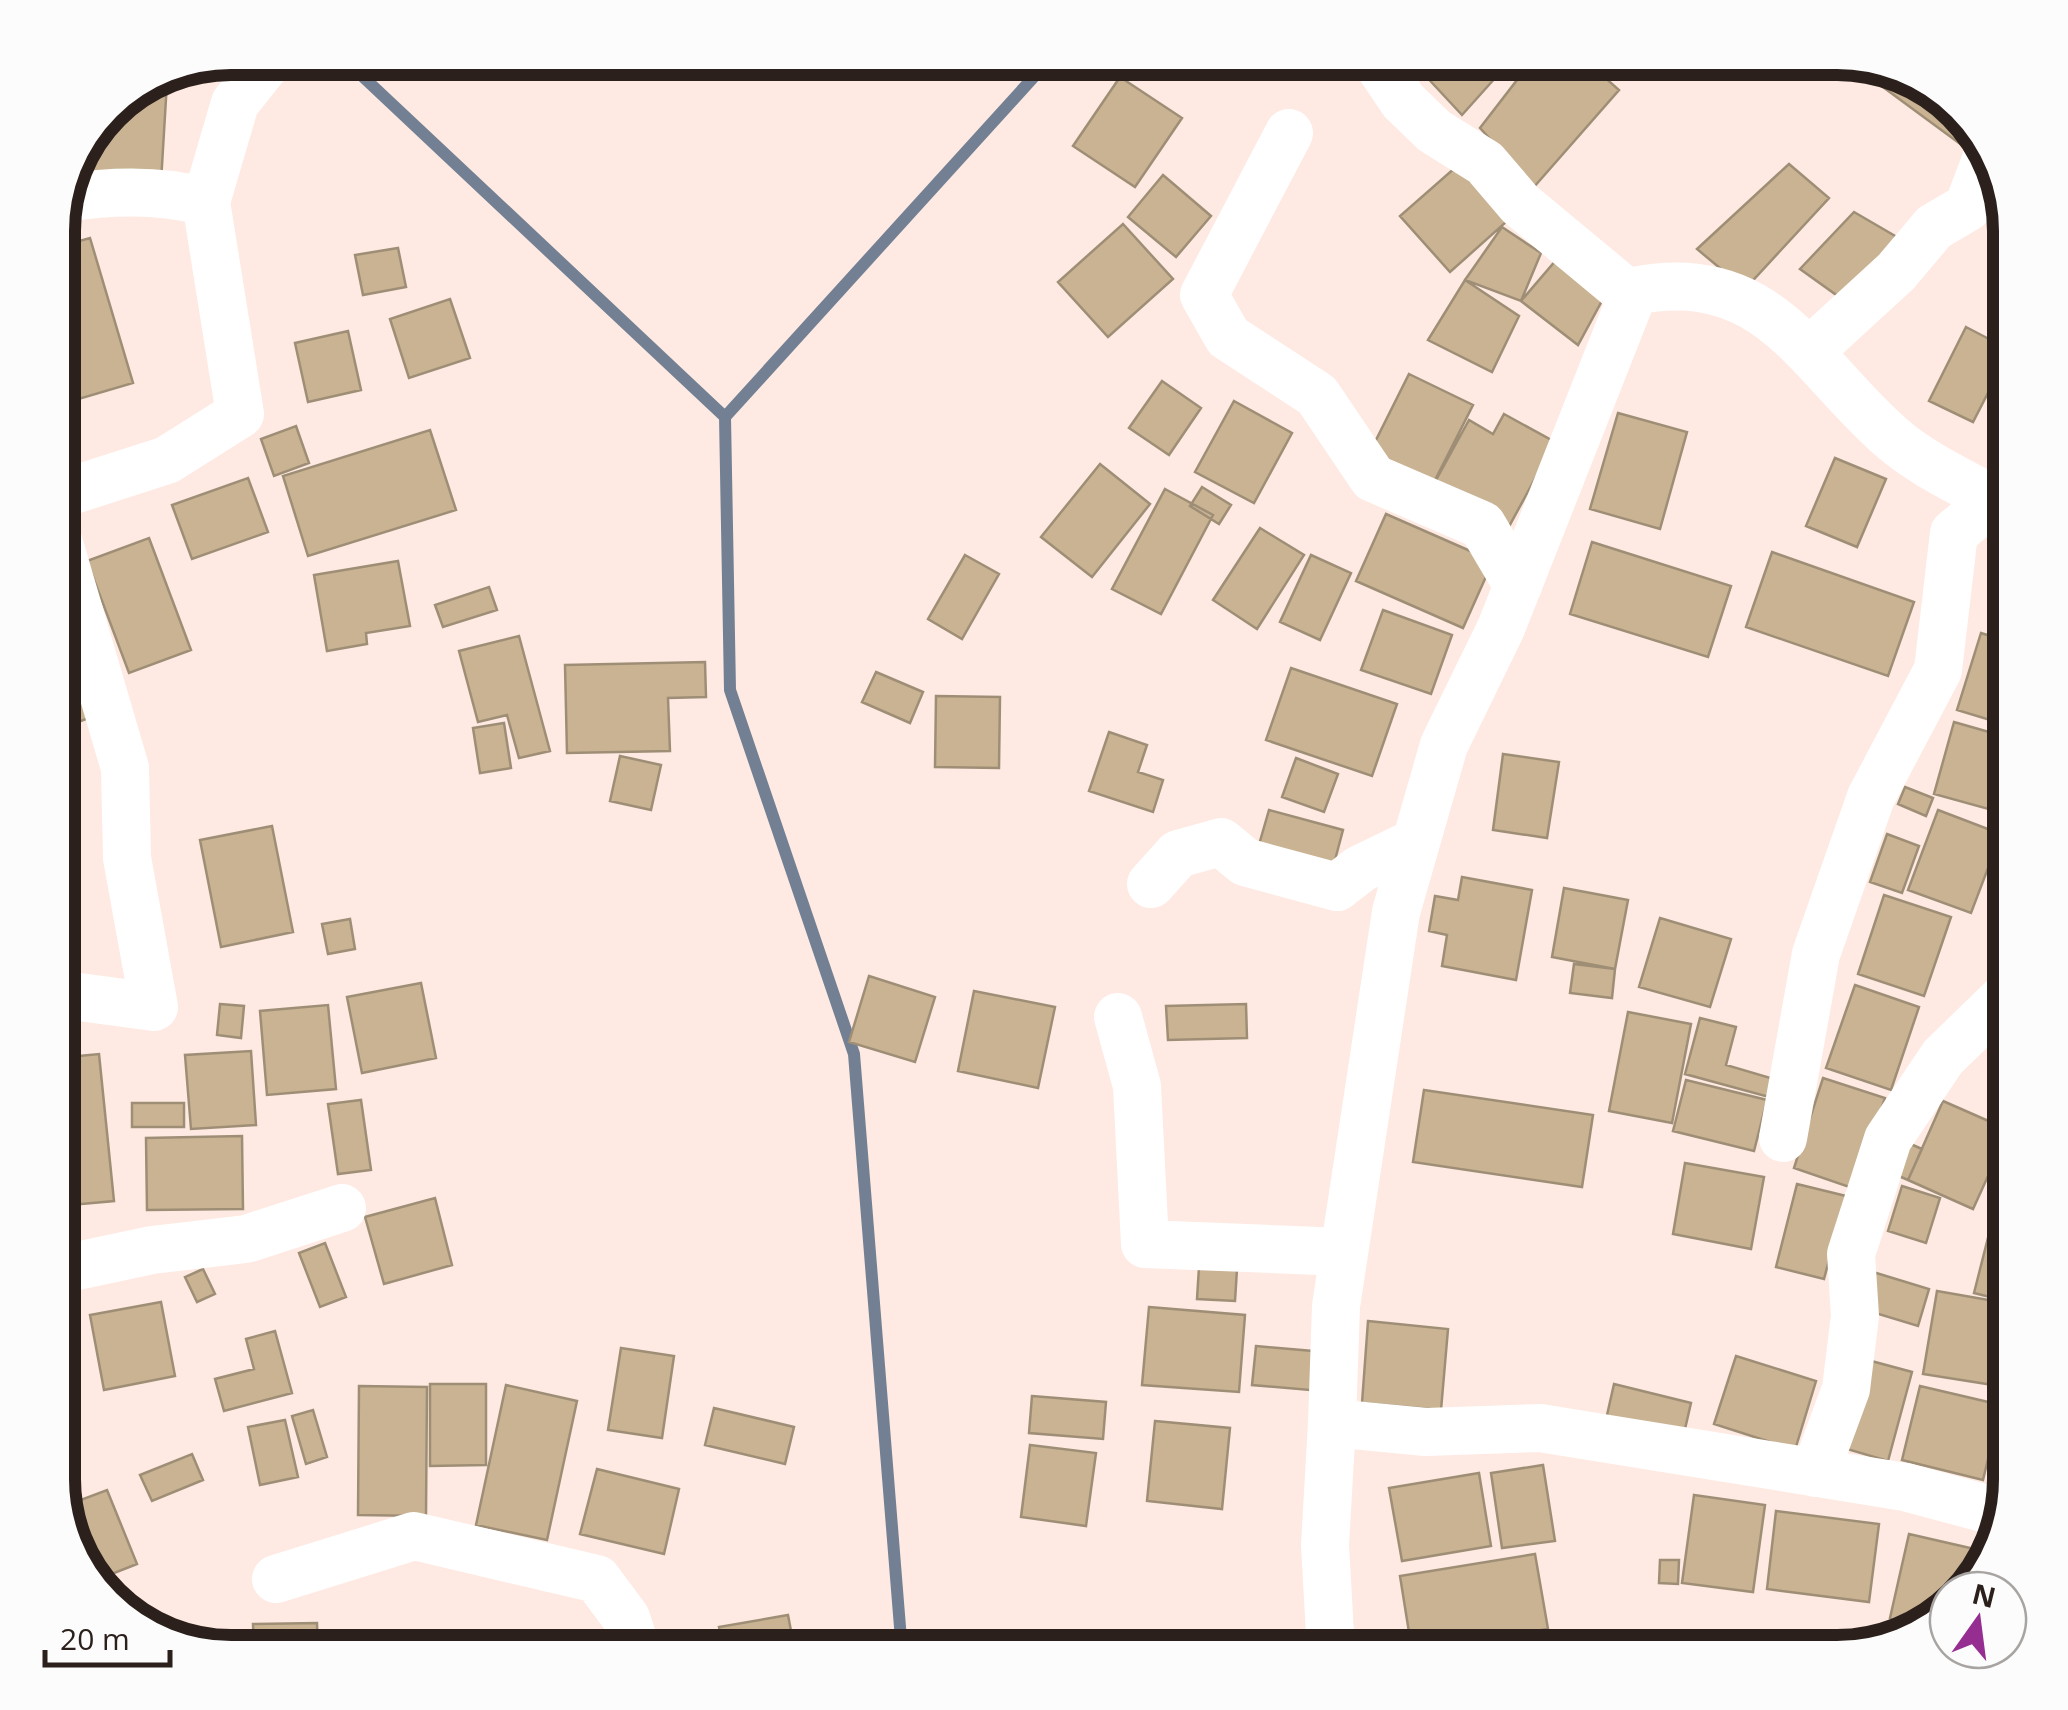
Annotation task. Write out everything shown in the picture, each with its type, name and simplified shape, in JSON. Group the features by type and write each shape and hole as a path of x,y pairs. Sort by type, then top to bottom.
{"street":[{"path":"75,490 167,460 240,414 206,202 235,102 257,75"},
{"path":"1386,75 1403,100 1434,131 1485,164 1520,204 1632,297"},
{"path":"1289,133 1204,296 1228,337 1317,395 1373,478 1482,525 1518,586"},
{"path":"1811,350 1896,272 1934,227 1968,207 1981,173"},
{"path":"79,197 180,194 206,202"},
{"path":"1330,1635 1325,1545 1336,1306 1396,912 1444,745 1480,678 1634,291 1673,284 1738,297 1811,350 1893,439 1993,499"},
{"path":"1783,1138 1816,954 1871,797 1938,670 1954,534 1993,510"},
{"path":"75,598 125,768 128,858 154,1008 75,996"},
{"path":"1151,884 1178,854 1221,842 1244,862 1337,887 1360,869 1416,842"},
{"path":"1815,1472 1846,1389 1855,1316 1850,1254 1888,1140 1943,1057 1993,1008"},
{"path":"1118,1017 1137,1086 1145,1244 1344,1252"},
{"path":"75,1266 152,1250 246,1239 342,1208"},
{"path":"1332,1422 1426,1432 1540,1428 1905,1487 1989,1510"},
{"path":"276,1579 414,1536 597,1579 626,1618 632,1635"}],"building":[{"path":"1425,75 1498,75 1462,115"},
{"path":"1521,75 1602,75 1619,90 1534,187 1480,128"},
{"path":"1120,77 1182,118 1135,187 1073,146"},
{"path":"1873,80 1915,96 1940,114 1961,136 1963,146"},
{"path":"167,90 161,182 85,177 107,136 128,114"},
{"path":"1465,159 1515,214 1450,272 1400,216"},
{"path":"1789,164 1829,198 1745,289 1697,249"},
{"path":"1163,175 1211,216 1176,257 1128,217"},
{"path":"1854,212 1902,240 1842,299 1800,269"},
{"path":"1123,224 1173,279 1108,337 1058,282"},
{"path":"1502,227 1541,253 1521,301 1465,280"},
{"path":"90,238 133,383 75,400 75,242"},
{"path":"398,248 406,287 363,295 355,255"},
{"path":"1557,259 1604,297 1578,345 1521,301"},
{"path":"1465,280 1519,316 1492,372 1428,340"},
{"path":"450,299 470,358 409,378 390,319"},
{"path":"1966,327 1993,341 1993,383 1973,422 1929,401"},
{"path":"348,331 361,390 308,402 295,343"},
{"path":"1409,374 1473,405 1429,492 1366,460"},
{"path":"1162,381 1201,408 1169,455 1129,428"},
{"path":"1234,401 1292,433 1254,503 1195,472"},
{"path":"1618,413 1687,432 1660,529 1590,509"},
{"path":"1504,414 1555,442 1506,532 1430,491 1469,420 1493,434"},
{"path":"296,426 309,463 274,476 261,439"},
{"path":"430,430 456,510 308,556 283,476"},
{"path":"1835,458 1886,479 1857,547 1806,526"},
{"path":"1100,464 1150,504 1092,577 1041,537"},
{"path":"248,478 268,532 192,559 172,505"},
{"path":"1202,487 1231,505 1219,524 1190,506"},
{"path":"1165,489 1213,515 1161,614 1112,589"},
{"path":"1386,514 1493,561 1463,628 1356,581"},
{"path":"1260,528 1304,555 1257,629 1213,600"},
{"path":"149,538 191,650 129,673 87,561"},
{"path":"1592,542 1731,586 1708,657 1570,614"},
{"path":"1772,552 1914,602 1888,676 1746,627"},
{"path":"965,555 999,574 962,639 928,619"},
{"path":"1311,555 1351,573 1320,640 1280,622"},
{"path":"398,561 410,626 366,633 367,644 327,651 314,575"},
{"path":"489,587 497,610 443,627 435,605"},
{"path":"1383,610 1452,635 1431,694 1361,670"},
{"path":"1981,633 1993,637 1993,721 1957,710"},
{"path":"519,636 550,751 519,758 507,715 478,722 459,651"},
{"path":"75,642 104,712 75,723"},
{"path":"705,662 706,697 668,698 670,751 567,753 565,665"},
{"path":"1291,668 1397,704 1372,776 1266,740"},
{"path":"876,672 923,692 910,723 862,702"},
{"path":"936,696 1000,697 999,768 935,767"},
{"path":"1954,722 1993,733 1993,810 1934,794"},
{"path":"504,723 511,768 480,773 473,728"},
{"path":"1109,732 1147,745 1138,772 1163,780 1153,812 1089,791"},
{"path":"1503,754 1559,762 1547,838 1493,830"},
{"path":"620,756 661,765 651,810 610,801"},
{"path":"1296,758 1338,774 1324,812 1282,797"},
{"path":"1905,787 1933,798 1926,816 1898,804"},
{"path":"1269,810 1343,830 1331,875 1256,855"},
{"path":"1938,810 1993,831 1993,855 1971,913 1908,890"},
{"path":"272,826 293,932 221,947 200,840"},
{"path":"1887,834 1919,846 1902,893 1870,882"},
{"path":"1462,877 1532,890 1516,980 1442,966 1447,935 1429,931 1435,896 1458,900"},
{"path":"1564,888 1628,900 1615,969 1552,957"},
{"path":"1884,895 1951,917 1924,996 1858,974"},
{"path":"1660,918 1731,939 1710,1007 1639,987"},
{"path":"350,919 355,949 328,954 322,924"},
{"path":"1574,964 1615,969 1612,998 1570,993"},
{"path":"869,976 935,997 915,1062 849,1042"},
{"path":"421,983 436,1058 362,1073 347,997"},
{"path":"1855,985 1919,1007 1891,1090 1826,1068"},
{"path":"974,991 1055,1007 1038,1088 958,1071"},
{"path":"220,1004 244,1006 241,1038 217,1035"},
{"path":"1246,1004 1247,1038 1168,1040 1166,1006"},
{"path":"328,1005 336,1089 267,1095 260,1011"},
{"path":"1628,1012 1691,1024 1672,1123 1609,1111"},
{"path":"1700,1018 1736,1027 1726,1065 1774,1079 1769,1097 1685,1074"},
{"path":"251,1051 256,1125 191,1129 185,1055"},
{"path":"99,1054 114,1201 75,1205 75,1056"},
{"path":"1823,1078 1885,1098 1855,1189 1794,1168"},
{"path":"1686,1080 1767,1100 1754,1151 1673,1131"},
{"path":"1424,1090 1593,1115 1582,1187 1413,1162"},
{"path":"361,1100 371,1170 338,1174 328,1104"},
{"path":"1943,1101 1993,1123 1993,1165 1973,1209 1908,1180"},
{"path":"132,1103 184,1103 184,1127 132,1127"},
{"path":"242,1136 243,1209 147,1210 146,1138"},
{"path":"1899,1139 1922,1149 1908,1180 1885,1170"},
{"path":"1685,1163 1764,1177 1751,1249 1673,1234"},
{"path":"1797,1184 1846,1196 1824,1279 1776,1267"},
{"path":"1902,1186 1940,1198 1926,1243 1888,1231"},
{"path":"435,1198 452,1265 384,1284 365,1217"},
{"path":"1993,1218 1993,1298 1974,1293"},
{"path":"325,1243 346,1297 320,1307 299,1253"},
{"path":"1199,1267 1237,1269 1235,1301 1197,1299"},
{"path":"203,1269 215,1294 197,1302 185,1277"},
{"path":"1873,1272 1929,1289 1918,1326 1862,1309"},
{"path":"1937,1291 1993,1301 1993,1385 1923,1374"},
{"path":"161,1302 175,1376 104,1390 90,1315"},
{"path":"1149,1307 1245,1315 1239,1392 1142,1385"},
{"path":"1368,1321 1448,1329 1441,1410 1362,1403"},
{"path":"275,1331 292,1393 224,1411 215,1379 254,1369 246,1339"},
{"path":"1256,1346 1324,1352 1321,1391 1252,1385"},
{"path":"621,1348 674,1356 662,1438 608,1430"},
{"path":"1736,1356 1816,1381 1795,1450 1714,1424"},
{"path":"1864,1359 1912,1372 1888,1461 1840,1447"},
{"path":"430,1384 486,1384 486,1465 430,1466"},
{"path":"1614,1384 1691,1403 1682,1442 1605,1424"},
{"path":"506,1385 577,1401 547,1540 476,1525"},
{"path":"359,1386 427,1387 426,1516 358,1515"},
{"path":"1920,1386 1993,1403 1993,1438 1983,1480 1902,1460"},
{"path":"1032,1396 1106,1402 1103,1439 1029,1433"},
{"path":"714,1408 794,1427 785,1464 705,1445"},
{"path":"313,1410 327,1457 306,1464 292,1416"},
{"path":"285,1420 298,1477 260,1485 248,1427"},
{"path":"1155,1421 1230,1428 1222,1509 1147,1501"},
{"path":"1030,1445 1096,1453 1086,1526 1021,1517"},
{"path":"192,1454 203,1480 152,1501 140,1475"},
{"path":"1543,1465 1555,1541 1502,1548 1491,1473"},
{"path":"597,1469 679,1489 664,1554 580,1534"},
{"path":"1479,1473 1491,1546 1402,1561 1389,1488"},
{"path":"107,1490 137,1564 108,1575 91,1548 77,1501"},
{"path":"1694,1495 1765,1505 1753,1592 1682,1583"},
{"path":"1776,1511 1879,1524 1869,1602 1767,1589"},
{"path":"1909,1534 1976,1549 1963,1570 1928,1570 1928,1605 1902,1621 1890,1618"},
{"path":"1535,1554 1548,1629 1511,1635 1409,1635 1400,1576"},
{"path":"1660,1560 1679,1560 1678,1584 1659,1583"},
{"path":"788,1615 792,1635 721,1635 719,1627"},
{"path":"317,1623 317,1635 253,1635 253,1624"}],"waterway":[{"path":"361,75 725,417 730,690 854,1054 901,1635"},
{"path":"725,417 1036,75"}]}
